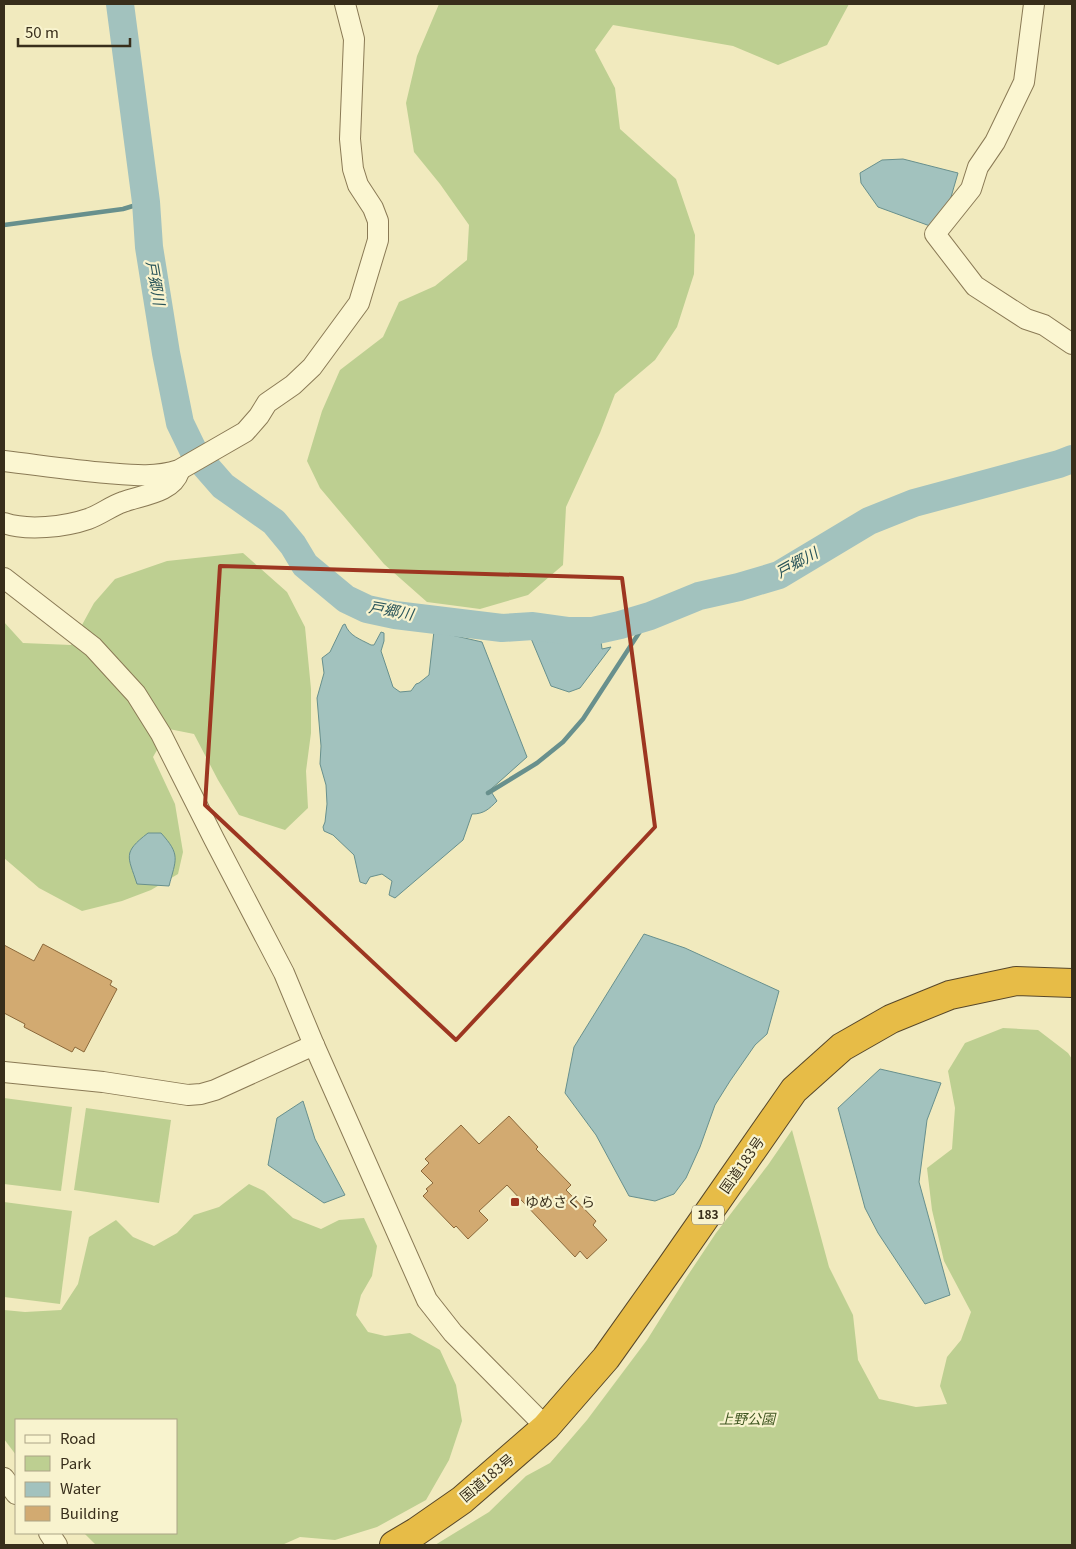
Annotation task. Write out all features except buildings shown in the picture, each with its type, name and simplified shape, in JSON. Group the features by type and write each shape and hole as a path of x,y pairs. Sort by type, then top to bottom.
{"highway":[{"name":"国道183号","path":"394,1545 462,1500 546,1427 606,1358 794,1090 842,1047 891,1019 950,995 1016,981 1072,983"}],"street":[{"path":"4,461 61,469 150,476 168,474 192,463 245,432 267,403 293,385 312,367 359,303 378,240 378,221 373,208 358,185 353,169 350,139 354,39 345,4"},
{"path":"1034,4 1024,82 995,142 978,167 971,189 935,234 976,286 1026,319 1044,324 1072,344"},
{"path":"4,522 30,527 53,526 90,518 112,506 166,486 192,463"},
{"path":"4,578 93,647 136,694 161,734 284,973 427,1300 453,1333 546,1427"},
{"path":"4,1072 112,1083 180,1094 201,1094 215,1090 314,1045"},
{"path":"4,1478 15,1493"},
{"path":"49,1534 57,1545"}],"highlighted area":[{"path":"220,566 622,578 655,827 456,1040 205,805"}],"green space":[{"path":"439,4 849,4 827,45 778,65 733,46 613,25 595,50 615,88 620,129 676,179 695,235 694,274 677,327 655,360 615,394 600,433 566,507 563,565 528,595 480,609 427,602 384,564 320,488 307,461 322,411 340,370 383,337 399,302 435,286 467,260 469,225 440,184 414,152 406,103 417,56"},
{"path":"243,553 287,592 305,627 311,689 311,733 306,771 308,808 285,830 239,815 194,734 169,729 153,757 175,804 183,852 178,874 151,890 122,901 82,911 39,888 4,858 4,622 23,643 71,645 94,603 115,579 167,561"},
{"name":"上野公園","path":"1003,1028 1038,1030 1068,1053 1072,1059 1072,1545 435,1545 489,1512 526,1476 550,1463 587,1420 647,1340 716,1233 792,1130 829,1267 853,1315 858,1360 879,1399 916,1407 947,1404 940,1386 947,1357 961,1340 971,1312 944,1261 932,1210 927,1168 952,1149 955,1108 948,1071 965,1043"},
{"path":"4,1098 72,1107 61,1191 4,1184"},
{"path":"86,1108 171,1120 159,1203 74,1190"},
{"path":"249,1184 264,1191 293,1218 321,1229 339,1220 364,1218 377,1246 372,1276 361,1295 356,1315 368,1332 385,1336 410,1333 440,1350 456,1385 462,1421 449,1460 426,1500 377,1527 335,1540 300,1537 282,1545 96,1545 85,1534 178,1534 178,1419 15,1419 15,1454 4,1439 4,1310 25,1312 61,1310 78,1284 89,1237 116,1220 133,1237 154,1246 177,1233 194,1215 219,1207"},
{"path":"4,1202 72,1211 60,1304 4,1297"}],"water":[{"path":"903,159 958,173 942,228 930,226 878,207 861,183 860,173 882,160"},
{"path":"345,624 352,634 371,645 374,645 381,632 384,633 381,651 393,687 400,692 411,691 416,684 429,675 434,631 482,642 527,757 490,790 497,801 486,810 472,814 463,840 395,898 389,895 392,881 382,874 370,877 366,884 360,882 354,855 333,835 324,831 323,827 327,804 326,785 320,764 321,746 317,698 324,673 322,658 330,652"},
{"path":"531,635 556,640 609,637 601,641 602,649 611,647 580,688 569,692 551,686"},
{"path":"148,833 161,833 174,852 175,863 169,886 137,884 129,855 134,845"},
{"path":"644,934 685,948 779,991 767,1034 755,1045 715,1105 700,1147 686,1178 674,1194 655,1201 629,1196 596,1135 565,1093 574,1047"},
{"path":"880,1069 941,1083 927,1120 919,1182 950,1295 925,1304 878,1233 865,1208 838,1108"},
{"path":"303,1101 315,1139 345,1195 324,1203 268,1165 277,1118"}],"waterway":[{"name":"戸郷川","path":"120,4 146,202 149,247 166,353 180,423 195,454 223,486 274,522 293,545 305,565 346,599 367,609 395,615 502,628 533,626 569,631 593,631 650,616 699,596 779,575 869,521 914,503 1072,459"},
{"path":"4,225 123,209 146,202"},
{"path":"488,793 537,763 563,742 583,719 650,616"}],"place":[{"name":"ゆめさくら","path":"515,1202"}]}
